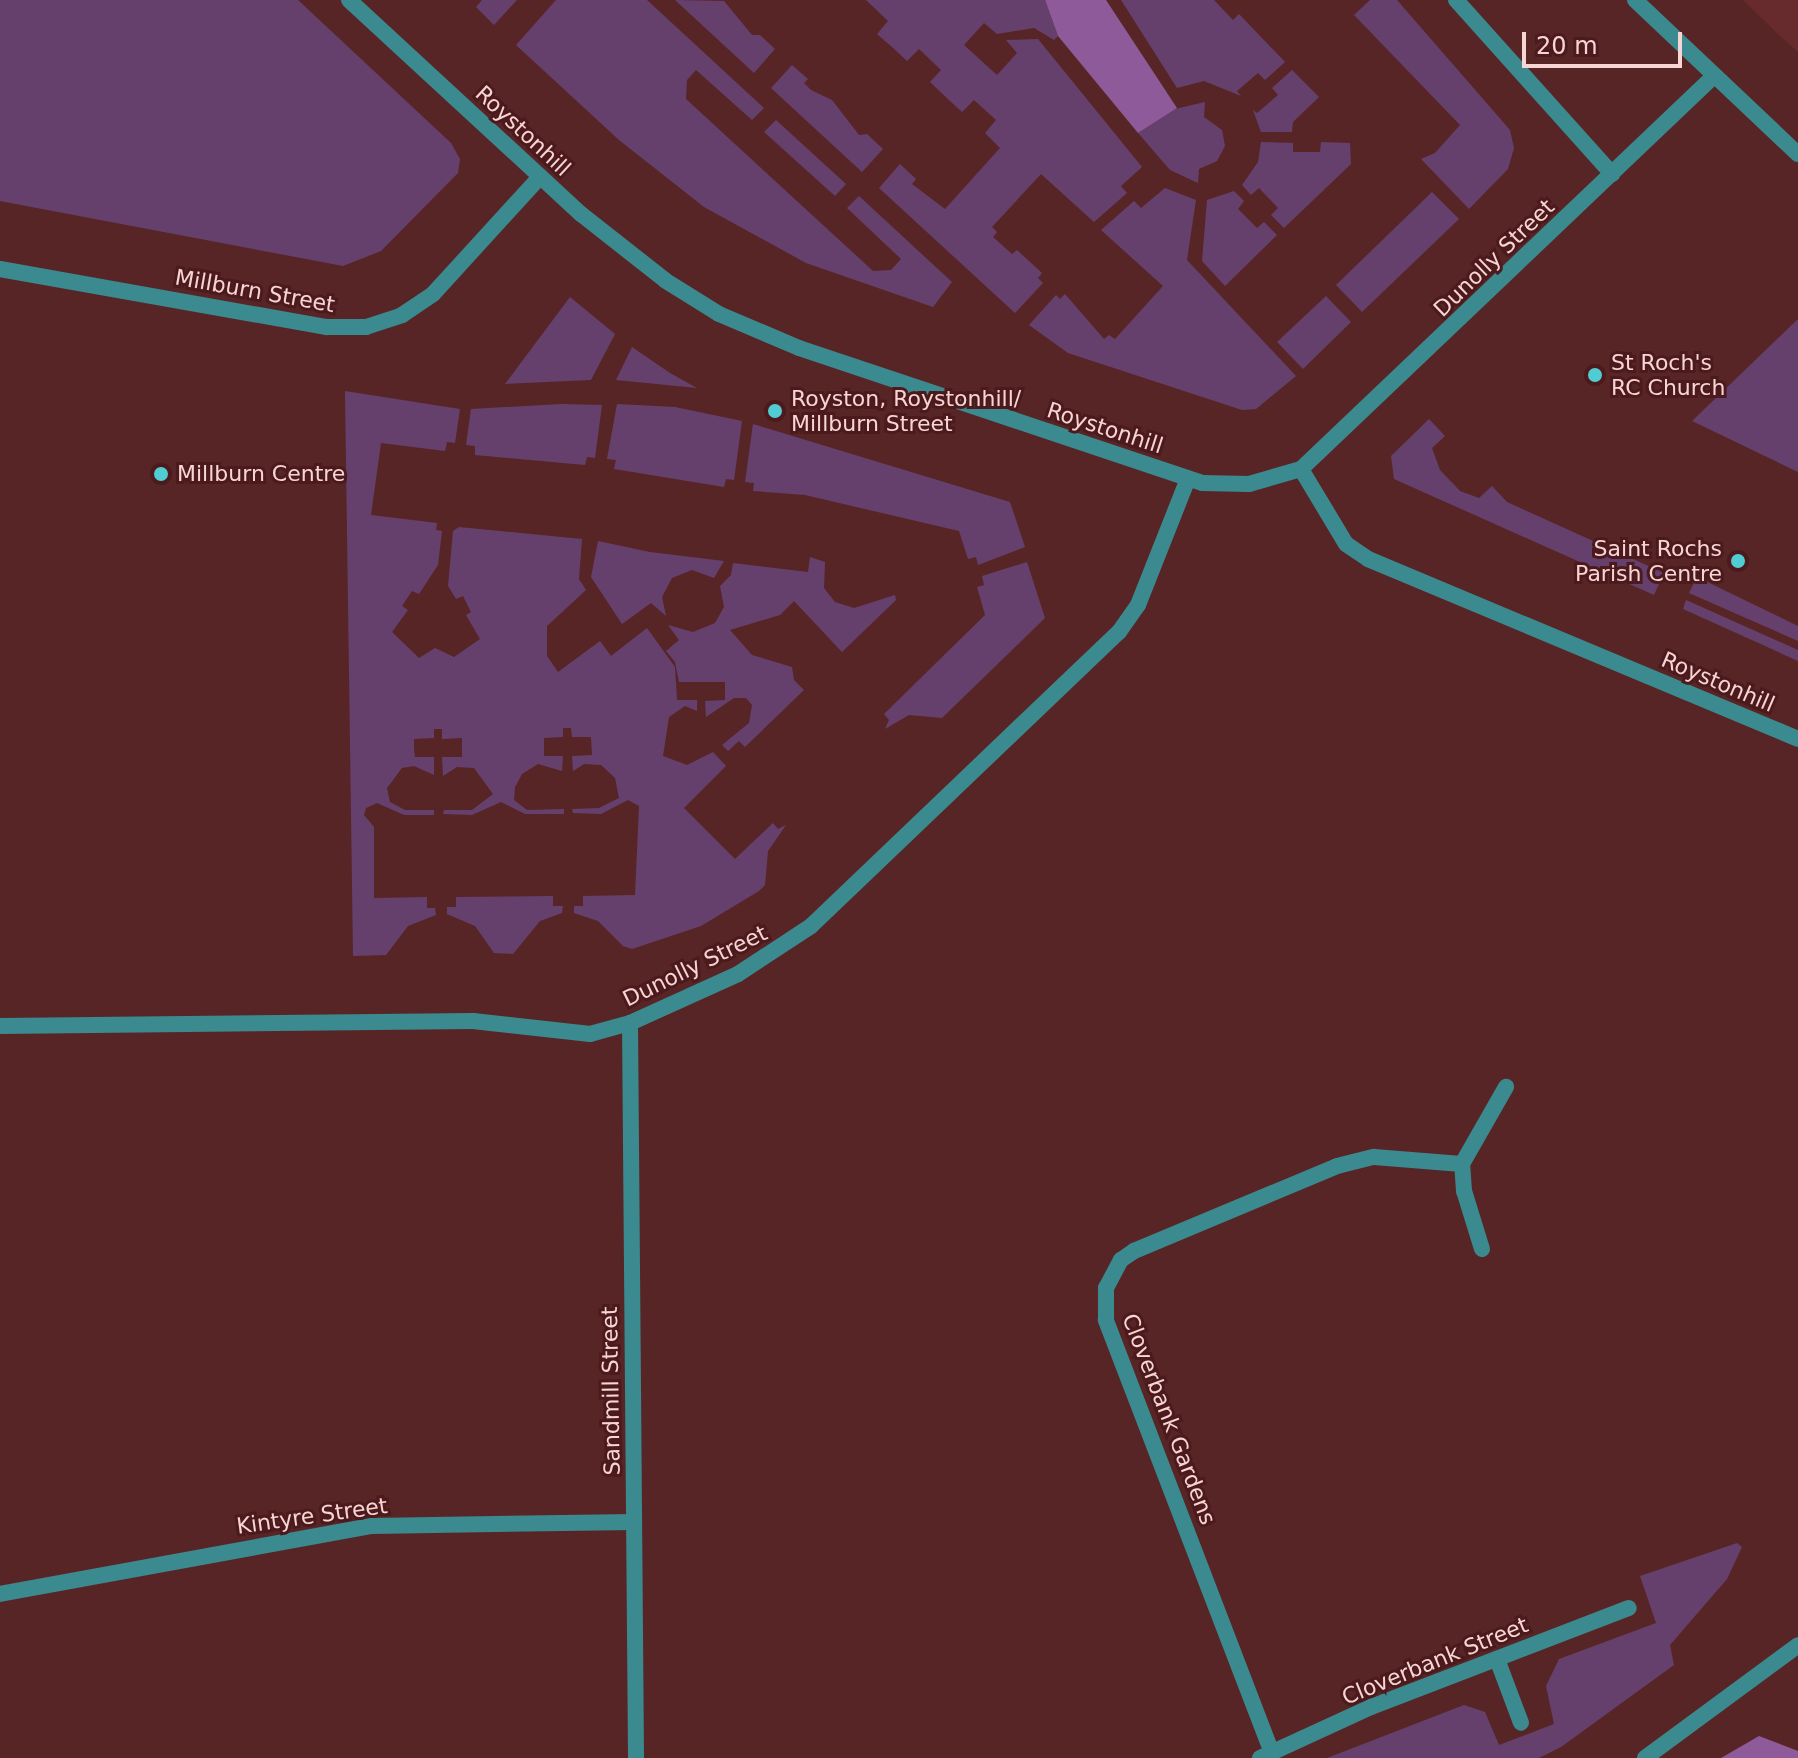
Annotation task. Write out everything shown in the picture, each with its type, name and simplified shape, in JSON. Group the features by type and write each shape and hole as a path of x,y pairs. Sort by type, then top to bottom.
{"street":[{"name":"Roystonhill","path":"349,0 540,177 666,281 768,337 1188,479 1249,484 1301,469 1346,544 1368,559 1798,739"},
{"path":"1456,0 1612,174"},
{"path":"1635,0 1798,154"},
{"name":"Dunolly Street","path":"1301,469 1714,76"},
{"name":"Millburn Street","path":"0,269 327,327 366,327 402,315 433,294 540,177"},
{"name":"Dunolly Street","path":"0,1026 473,1021 568,1036 630,1023 766,960 811,926 1119,632 1138,605 1188,479"},
{"name":"Sandmill Street","path":"630,1023 636,1758"},
{"path":"1482,1249 1464,1191 1462,1164 1506,1087"},
{"name":"Cloverbank Gardens","path":"1266,1756 1106,1320 1106,1288 1121,1260 1134,1251 1337,1166 1374,1157 1462,1164"},
{"name":"Kintyre Street","path":"0,1594 372,1526 634,1522"},
{"name":"Cloverbank Street","path":"1266,1756 1497,1659 1629,1608"},
{"path":"1645,1758 1798,1645"},
{"path":"1497,1659 1521,1723"}],"shaded area":[{"path":"0,0 298,0 451,143 460,159 458,173 381,251 343,266 0,201"},
{"path":"482,0 517,0 494,25 476,7"},
{"path":"556,0 647,0 764,108 752,120 696,70 687,80 686,99 873,271 891,270 901,259 847,208 859,196 952,282 933,307 806,263 704,207 619,140 516,45"},
{"path":"675,0 724,1 752,35 760,35 775,49 754,73"},
{"path":"866,0 1045,0 1058,36 1054,40 1034,28 997,34 984,23 964,45 997,75 1017,53 1006,40 1038,39 1142,167 1121,186 1127,193 1094,222 1041,174 992,227 997,232 993,237 1012,254 1017,250 1042,273 1038,278 1043,283 1015,313 879,188 900,164 916,179 912,184 945,209 1000,148 985,133 996,120 974,100 962,112 930,82 941,70 919,49 907,61 877,34 888,21"},
{"path":"1045,0 1106,0 1177,108 1138,133 1058,36"},
{"path":"1121,0 1214,0 1233,20 1239,14 1285,62 1265,80 1258,73 1237,91 1241,96 1204,81 1177,88"},
{"path":"1370,0 1397,0 1510,130 1514,148 1508,169 1469,209 1421,159 1435,153 1460,125 1354,15"},
{"path":"1743,0 1798,0 1798,52 1779,35"},
{"path":"792,65 808,79 804,83 811,90 832,100 859,135 867,134 883,149 862,172 771,88"},
{"path":"1292,70 1319,97 1293,122 1292,132 1261,132 1253,110 1257,113 1278,95 1272,88"},
{"path":"1205,102 1204,117 1222,130 1225,146 1217,161 1199,169 1198,183 1170,170 1138,133 1175,109"},
{"path":"776,120 846,184 835,196 764,132"},
{"path":"1261,142 1293,143 1293,152 1320,152 1321,142 1350,143 1351,164 1284,228 1271,215 1278,208 1259,188 1251,195 1242,185 1258,162"},
{"path":"1165,188 1196,200 1187,260 1296,376 1256,409 1242,410 1068,353 1029,325 1056,295 1060,299 1065,294 1104,339 1109,335 1115,339 1163,286 1101,230 1134,201 1141,208"},
{"path":"1234,191 1244,201 1238,209 1257,228 1264,222 1277,235 1225,286 1202,261 1207,200"},
{"path":"1432,192 1459,219 1362,312 1336,285"},
{"path":"1326,296 1351,322 1303,369 1277,342"},
{"path":"570,297 615,334 591,380 505,384"},
{"path":"1798,319 1798,472 1692,421"},
{"path":"632,347 670,373 697,388 616,380"},
{"path":"345,391 460,409 455,443 447,442 445,451 381,443 371,515 437,523 436,530 442,531 438,565 419,594 412,591 402,606 408,610 392,632 419,658 435,648 454,657 480,639 466,615 471,612 463,596 456,599 448,586 453,531 459,527 582,539 579,579 586,590 547,626 547,656 558,672 600,641 611,656 647,628 675,667 677,700 697,700 697,711 685,706 669,717 663,756 687,765 713,752 726,766 684,808 735,859 773,823 778,829 786,825 768,851 765,885 759,891 701,926 632,949 623,946 598,921 574,913 574,906 583,906 583,896 635,895 639,806 628,800 601,814 573,813 572,809 599,808 619,798 615,778 601,765 584,764 573,771 572,756 592,755 591,737 572,737 571,728 563,728 563,737 544,738 544,756 563,756 562,771 538,764 522,774 515,787 514,800 527,810 564,809 564,814 525,814 501,802 472,815 443,814 444,810 472,810 493,794 474,768 457,767 443,776 442,757 462,757 462,738 442,739 442,729 434,729 434,738 414,739 414,749 415,757 434,757 434,775 414,766 402,768 387,788 390,802 405,810 434,810 434,815 404,815 377,803 366,808 364,815 374,827 374,898 427,897 427,908 435,908 436,915 408,926 386,955 353,956"},
{"path":"617,404 675,407 742,421 734,480 726,479 724,487 614,469 616,460 607,459"},
{"path":"602,405 595,458 587,457 585,465 475,455 475,446 466,445 471,409"},
{"path":"1429,419 1445,436 1432,448 1440,470 1460,491 1479,498 1492,486 1507,502 1664,573 1654,595 1394,479 1391,456"},
{"path":"753,424 1010,502 1025,547 978,565 976,557 968,559 959,531 805,495 753,491 754,483 745,482"},
{"path":"598,541 650,552 724,561 714,578 692,570 672,578 662,597 666,616 651,603 622,624 591,577"},
{"path":"810,557 825,562 824,588 835,602 854,608 895,595 896,600 842,652 794,601 780,615 730,630 752,655 792,667 794,680 804,690 745,747 739,741 728,751 722,745 749,723 752,705 746,698 734,698 706,717 705,701 725,700 725,682 679,682 675,662 666,651 679,640 668,625 693,632 715,623 724,607 720,586 731,575 733,563 808,572"},
{"path":"1027,562 1045,618 942,718 909,715 885,729 889,720 884,714 985,615 977,587 984,585 982,576"},
{"path":"1697,577 1798,626 1798,641 1689,593"},
{"path":"1686,600 1798,650 1798,661 1683,609"},
{"path":"553,896 553,906 563,906 562,913 540,921 513,954 494,953 475,926 447,914 447,907 456,907 456,897"},
{"path":"1737,1543 1742,1547 1727,1579 1670,1645 1674,1665 1561,1747 1539,1758 1327,1758 1464,1705 1485,1712 1499,1745 1554,1724 1546,1686 1559,1659 1656,1623 1640,1576"},
{"path":"1759,1736 1798,1751 1798,1758 1721,1758"}],"place":[{"name":"St Roch's RC Church","path":"1595,375"},
{"name":"Royston, Roystonhill/ Millburn Street","path":"775,411"},
{"name":"Millburn Centre","path":"161,474"},
{"name":"Saint Rochs Parish Centre","path":"1738,561"}]}
